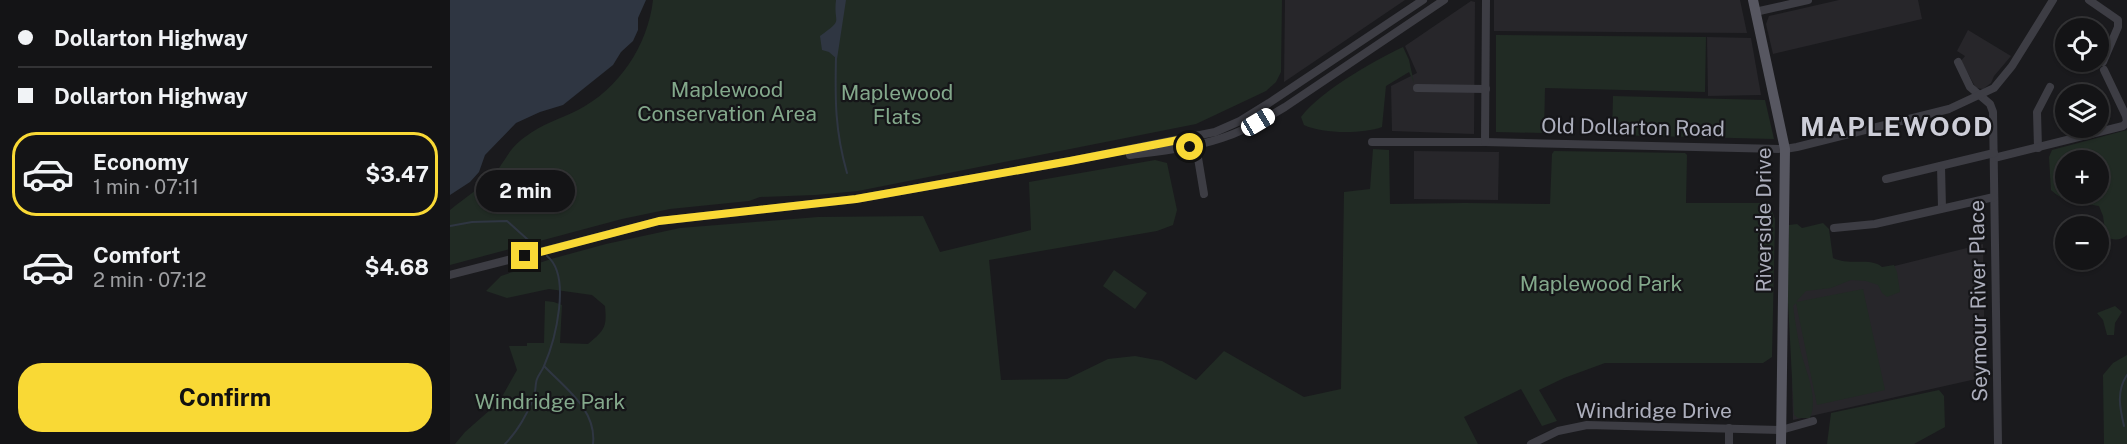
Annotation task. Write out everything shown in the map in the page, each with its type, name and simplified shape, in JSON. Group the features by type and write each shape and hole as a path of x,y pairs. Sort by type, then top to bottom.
{"main road":[{"name":"Riverside Drive","path":"1753,0 1785,149 1781,444"}],"street":[{"path":"450,275 659,221 856,199 1070,161 1168,151 1239,121 1423,0"},
{"path":"1195,141 1222,138 1267,117 1444,0"},
{"path":"1755,12 1808,0"},
{"name":"Old Dollarton Road","path":"1372,142 1485,142 1785,149 1949,109 1994,88 2010,69 2053,0"},
{"path":"1886,179 2038,148 2123,126 2127,122 2126,116 2103,66 2118,27 2118,20 2089,0"},
{"path":"1485,2 1485,142"},
{"name":"Seymour River Place","path":"1958,63 1970,87 1990,104 1993,112 1998,444"},
{"path":"2038,148 2037,112 2050,87"},
{"path":"1417,88 1486,89"},
{"path":"1195,141 1204,194"},
{"path":"1941,166 1942,208"},
{"path":"1834,228 1875,224 1994,197"},
{"name":"Windridge Drive","path":"1531,444 1558,431 1587,425 1781,430 1813,421"},
{"path":"1729,428 1729,444"}],"shaded area":[{"path":"1285,0 1405,0 1284,82"},
{"path":"1494,0 1740,0 1747,33 1494,31"},
{"path":"1839,0 1918,0 1922,19 1773,54 1766,24 1769,16"},
{"path":"1471,1 1475,2 1474,134 1392,131 1391,86 1417,73 1405,46"},
{"path":"1968,30 2011,56 1991,83 1983,89 1976,88 1961,61 1965,56 1957,51"},
{"path":"1707,37 1751,38 1761,95 1708,96"},
{"path":"1414,151 1499,152 1498,200 1414,199"},
{"path":"1983,244 1985,377 1793,420 1790,292"}],"green space":[{"name":"Maplewood Conservation Area","path":"653,0 1282,0 1281,72 1276,82 1266,91 1196,124 858,191 760,197 749,201 670,209 622,219 450,265 450,210 494,174 521,140 593,101 618,78 638,49 650,17"},
{"path":"1496,35 1706,37 1705,92 1545,88 1544,133 1496,132"},
{"path":"1403,47 1409,60 1414,83 1409,72 1386,86 1382,127 1343,132 1321,130 1304,125 1301,117 1321,97 1363,68"},
{"path":"1613,96 1765,100 1774,139 1612,135"},
{"path":"2127,130 2127,235 2122,238 2109,238 2109,216 2103,216 2099,206 2086,204 2109,204 2109,150 2055,150 2055,193 2051,190 2049,157 2052,150 2097,138 2109,138 2109,135"},
{"path":"1373,149 1389,150 1390,204 1550,204 1554,151 1685,153 1687,155 1686,203 1766,203 1771,208 1775,219 1772,357 1763,363 1605,363 1539,390 1557,421 1542,426 1521,389 1464,417 1478,444 455,444 499,402 517,370 509,346 544,343 545,301 562,305 560,343 588,344 604,328 605,306 592,295 549,289 507,298 486,291 501,276 606,244 680,228 818,217 923,216 940,252 1031,230 1029,182 1155,160 1167,163 1177,210 1173,225 1157,231 989,260 1001,380 1067,379 1108,359 1135,356 1162,361 1196,380 1224,351 1304,397 1341,389 1344,192 1370,189"},
{"path":"1823,223 1829,229 1833,258 1872,262 1882,267 1894,265 1900,292 1887,297 1878,285 1851,280 1831,288 1806,291 1796,302 1863,289 1885,390 1817,405 1796,303 1793,306 1797,332 1813,401 1810,418 1798,418 1794,415 1787,284 1789,225 1797,224 1802,228"},
{"path":"1114,270 1147,293 1135,309 1103,286"},
{"path":"2115,306 2122,312 2115,323 2114,335 2107,335 2103,320 2097,313"},
{"path":"2127,355 2127,444 2104,444 2103,375 2113,363"},
{"path":"1939,390 1944,396 1945,427 1914,444 1827,444 1831,413"}],"water":[{"path":"450,0 646,0 638,18 638,30 633,41 621,52 613,65 563,105 516,123 485,155 479,172 470,182 450,195"},
{"path":"836,0 846,0 837,59 829,52 822,50 820,36 836,21"}],"waterway":[{"path":"836,57 837,115 840,143 847,173"},
{"path":"450,226 472,222 507,221 536,247"},
{"path":"505,444 518,428 532,403 537,379 553,341 559,309 559,278 554,265 547,256"},
{"path":"544,366 570,391 585,410 593,432 593,444"},
{"path":"2124,426 2120,394 2127,375"}],"district":[{"name":"MAPLEWOOD","path":"1897,126"}],"route":[{"path":"525,256 659,221 856,199 1194,137 1196,145 1190,147"}],"park label":[{"name":"Maplewood Flats","path":"897,104"},
{"name":"Maplewood Park","path":"1601,283"},
{"name":"Windridge Park","path":"550,401"}]}
